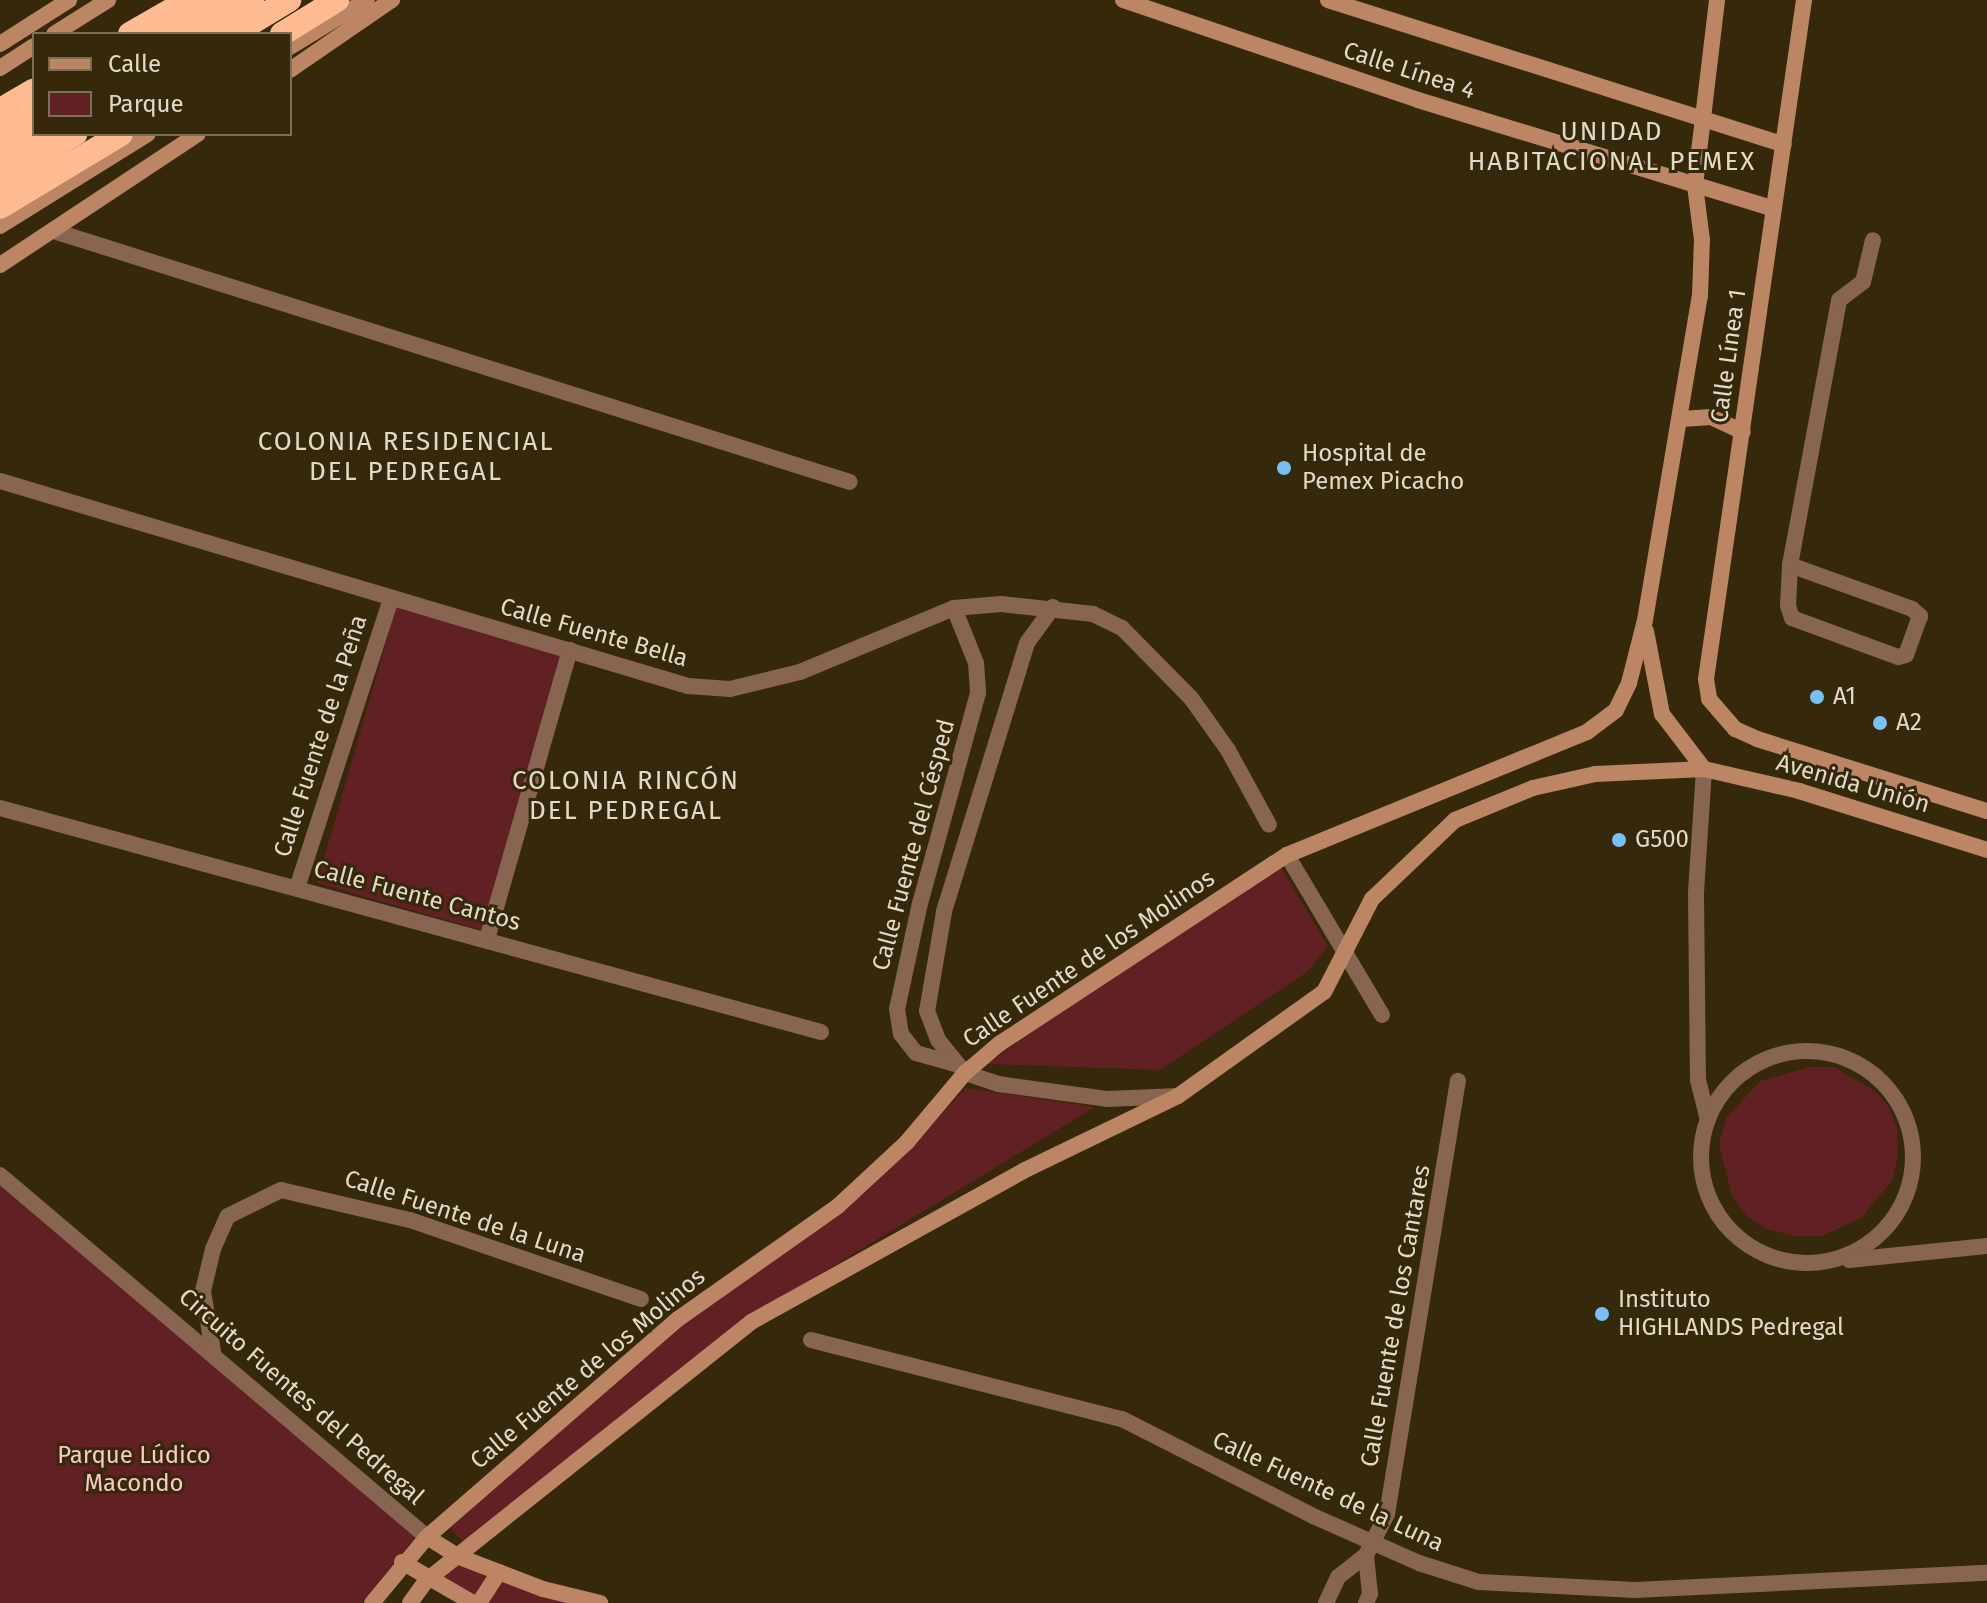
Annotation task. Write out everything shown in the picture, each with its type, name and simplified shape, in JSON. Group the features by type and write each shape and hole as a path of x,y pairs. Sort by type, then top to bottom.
{"highway":[{"path":"133,32 189,0"},
{"path":"168,32 217,0"},
{"path":"201,32 252,0"},
{"path":"236,32 289,0"},
{"path":"285,32 337,0"},
{"path":"0,110 32,91"},
{"path":"0,136 32,116"},
{"path":"0,160 38,136"},
{"path":"0,181 72,136"},
{"path":"0,207 118,136"}],"street":[{"path":"0,44 69,0"},
{"path":"57,32 108,0"},
{"path":"292,46 367,0"},
{"path":"292,69 392,0"},
{"name":"Calle Línea 4","path":"1123,0 1418,100 1774,209"},
{"name":"Calle Línea 4","path":"1328,0 1784,145"},
{"name":"Calle Línea 1","path":"1645,620 1682,419 1700,296 1702,240 1695,185 1717,0"},
{"name":"Calle Línea 1","path":"1721,716 1709,699 1706,679 1804,0"},
{"path":"0,68 32,47"},
{"path":"0,226 145,136"},
{"path":"0,265 57,232 195,136"},
{"path":"57,232 850,482"},
{"path":"1790,565 1912,609 1920,616 1906,655 1898,657 1792,618 1790,565 1839,300 1863,282 1873,240"},
{"path":"1682,419 1711,417 1743,432"},
{"name":"Calle Fuente Bella","path":"0,481 688,686 730,689 800,672 954,608 1053,607 1093,614 1122,628 1160,663 1228,750 1269,825"},
{"name":"Calle Fuente de la Peña","path":"297,888 391,598"},
{"name":"Calle Fuente del Césped","path":"960,1068 931,1028 925,999 944,912 1027,643 1053,607"},
{"name":"Calle Fuente del Césped","path":"954,608 976,663 978,693 950,807 920,903 897,1009 901,1034 916,1053 960,1068"},
{"path":"1645,620 1662,714 1704,769 1696,893 1698,1080 1708,1120"},
{"name":"Calle Fuente de los Molinos","path":"372,1603 402,1562 427,1537 678,1319 838,1206 907,1142 960,1068 1287,855 1608,720 1629,683 1645,620"},
{"path":"487,939 570,650"},
{"name":"Avenida Unión","path":"1721,716 1757,739 1987,811"},
{"path":"410,1603 427,1580 751,1322 1023,1171 1178,1096 1324,992 1372,899 1455,820 1533,788 1582,777 1704,769"},
{"name":"Avenida Unión","path":"1704,769 1799,791 1987,850"},
{"path":"950,807 976,815"},
{"name":"Calle Fuente Cantos","path":"0,808 821,1032"},
{"path":"1287,855 1382,1015"},
{"path":"1828,1262 1862,1249 1890,1225 1908,1193 1914,1156 1907,1120 1889,1088 1849,1060 1826,1052 1789,1052 1754,1064 1726,1088 1708,1120 1701,1152 1704,1184 1723,1222 1764,1255 1796,1264 1828,1262 1987,1246"},
{"path":"960,1068 998,1084 1107,1099 1178,1096"},
{"name":"Calle Fuente de los Cantares","path":"1326,1603 1338,1577 1370,1549 1387,1514 1458,1081"},
{"name":"Circuito Fuentes del Pedregal","path":"0,1175 213,1351 427,1537 457,1556 600,1603"},
{"name":"Calle Fuente de la Luna","path":"213,1351 203,1291 213,1249 228,1216 281,1190 410,1220 641,1299"},
{"name":"Calle Fuente de la Luna","path":"811,1340 1122,1419 1370,1549 1479,1582 1550,1588 1708,1587 1987,1573"},
{"name":"Calle Fuente de los Cantares","path":"1366,1603 1370,1594 1370,1549"},
{"path":"402,1562 427,1580 473,1603"},
{"path":"479,1603 499,1572"}],"green space":[{"path":"396,607 560,654 481,930 317,883"},
{"path":"1277,861 1328,946 1307,972 1160,1070 987,1064"},
{"path":"1810,1067 1834,1067 1875,1091 1889,1107 1897,1128 1898,1155 1892,1181 1861,1218 1822,1236 1796,1236 1769,1230 1747,1216 1732,1196 1719,1144 1726,1118 1760,1081"},
{"path":"966,1088 1095,1107 751,1316 465,1544 450,1528 668,1336 910,1148"},
{"name":"Parque Lúdico Macondo","path":"0,1186 418,1534 361,1603 0,1603"},
{"path":"457,1556 599,1603 473,1603 427,1580"}],"place":[{"name":"Hospital de Pemex Picacho","path":"1284,468"},
{"name":"A1","path":"1817,697"},
{"name":"A2","path":"1880,723"},
{"name":"G500","path":"1619,840"},
{"name":"Instituto HIGHLANDS Pedregal","path":"1602,1314"}],"district":[{"name":"UNIDAD HABITACIONAL PEMEX","path":"1612,147"},
{"name":"COLONIA RESIDENCIAL DEL PEDREGAL","path":"406,457"},
{"name":"COLONIA RINCÓN DEL PEDREGAL","path":"626,796"}]}
